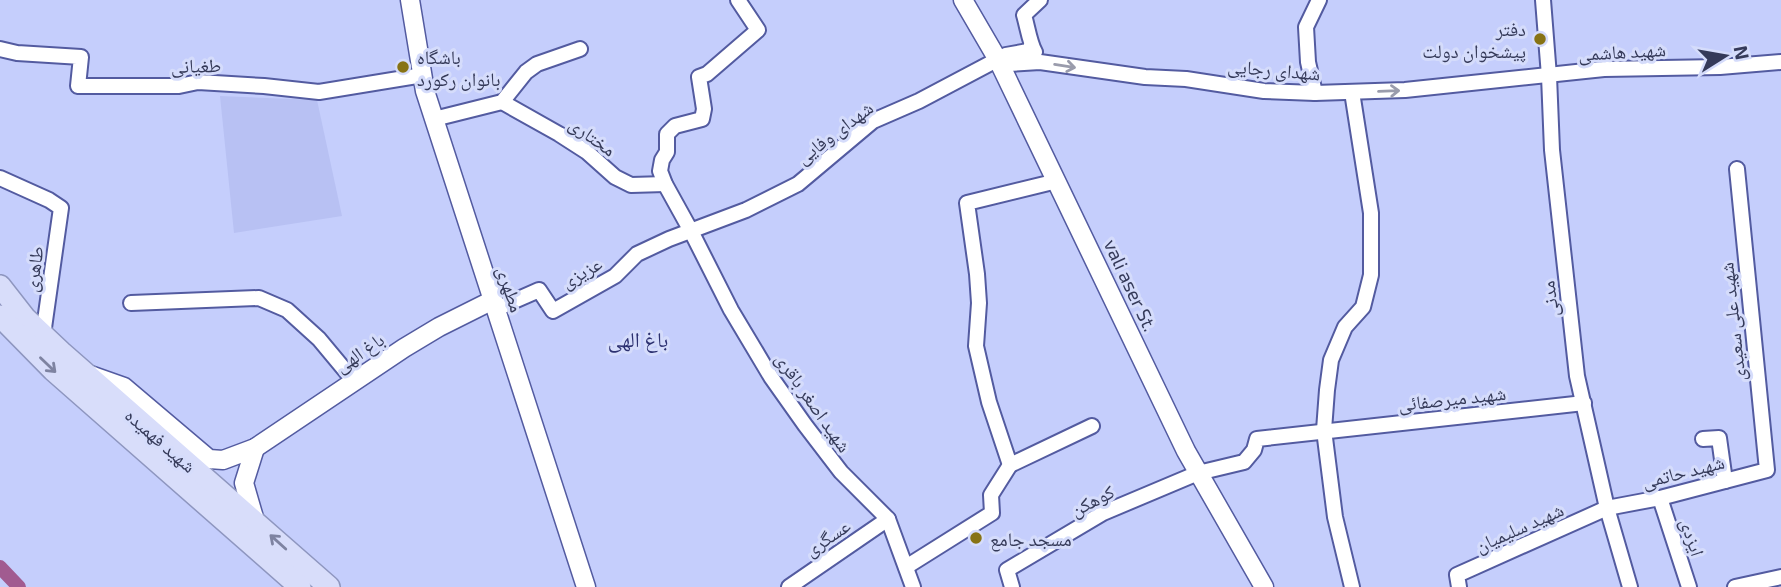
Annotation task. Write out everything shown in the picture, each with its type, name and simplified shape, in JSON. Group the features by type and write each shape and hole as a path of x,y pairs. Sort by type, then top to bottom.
{"main road":[{"name":"شهید فهمیده","path":"0,286 25,318 43,335 329,587"},
{"name":"شهید فهمیده","path":"0,316 52,370 300,587"}],"street":[{"name":"مطهری","path":"410,0 425,91 586,587"},
{"path":"665,184 660,171 667,152 667,134 675,126 702,119 704,109 699,77 707,74 758,30 738,0"},
{"name":"vali aser St.","path":"963,0 998,60 1186,451 1264,587"},
{"path":"1040,0 1024,15 1031,46 1040,62"},
{"path":"1315,93 1307,62 1306,27 1319,0"},
{"name":"مدنی","path":"1543,0 1552,150 1577,376 1607,508 1630,587"},
{"name":"شهدای وفایی","path":"691,232 746,210 798,184 873,121 919,101 1006,55 1028,51 1031,46"},
{"path":"434,119 502,102 526,72 537,64 580,48"},
{"name":"طغیانی","path":"0,49 17,53 80,57 78,86 179,86 198,82 319,92 423,75"},
{"name":"شهدای رجایی","path":"998,60 1009,64 1040,62 1145,77 1186,79 1264,91 1315,93 1405,90 1549,76"},
{"name":"شهید هاشمی","path":"1549,76 1604,69 1781,62"},
{"path":"1352,92 1370,213 1371,275 1363,307 1345,327 1331,360 1324,430 1335,517 1352,587"},
{"name":"مختاری","path":"502,102 587,152 615,177 631,185 665,184"},
{"name":"شهید علی سعیدی","path":"1737,169 1766,463"},
{"name":"طاهری","path":"0,178 61,208 43,335"},
{"path":"1010,465 989,402 976,346 978,274 967,203 1056,181"},
{"name":"شهید اصغر باقری","path":"665,184 731,310 771,377 841,472 888,519 913,587"},
{"name":"عزیزی","path":"494,305 539,290 553,311 615,276 637,254 691,232"},
{"path":"131,303 259,298 287,310 319,339 355,381"},
{"name":"باغ الهی","path":"86,374 124,387 209,459 223,460 255,448 439,327 494,305"},
{"name":"شهید میرصفائی","path":"1198,473 1244,462 1254,450 1257,439 1584,403"},
{"path":"906,567 992,513 991,495 1010,465 1092,426"},
{"path":"1703,439 1719,438 1724,481"},
{"path":"255,448 244,483 255,521"},
{"name":"شهید حاتمی","path":"1607,508 1660,498 1724,481 1766,463 1781,451"},
{"name":"کوهکن","path":"1012,587 1007,570 1103,513 1198,473"},
{"name":"ایزدی","path":"1660,498 1689,587"},
{"name":"شهید سلیمیان","path":"1458,587 1457,575 1607,508"},
{"name":"عسگری","path":"789,587 888,519"},
{"path":"1735,587 1781,577"}],"shaded area":[{"path":"220,96 317,100 342,216 234,233"}],"waterway":[{"path":"0,567 19,587"}],"place":[{"name":"دفتر پیشخوان دولت","path":"1540,39"},
{"name":"باشگاه بانوان رکورد","path":"403,67"},
{"name":"مسجد جامع","path":"976,538"}],"district":[{"name":"باغ الهی","path":"638,338"}]}
